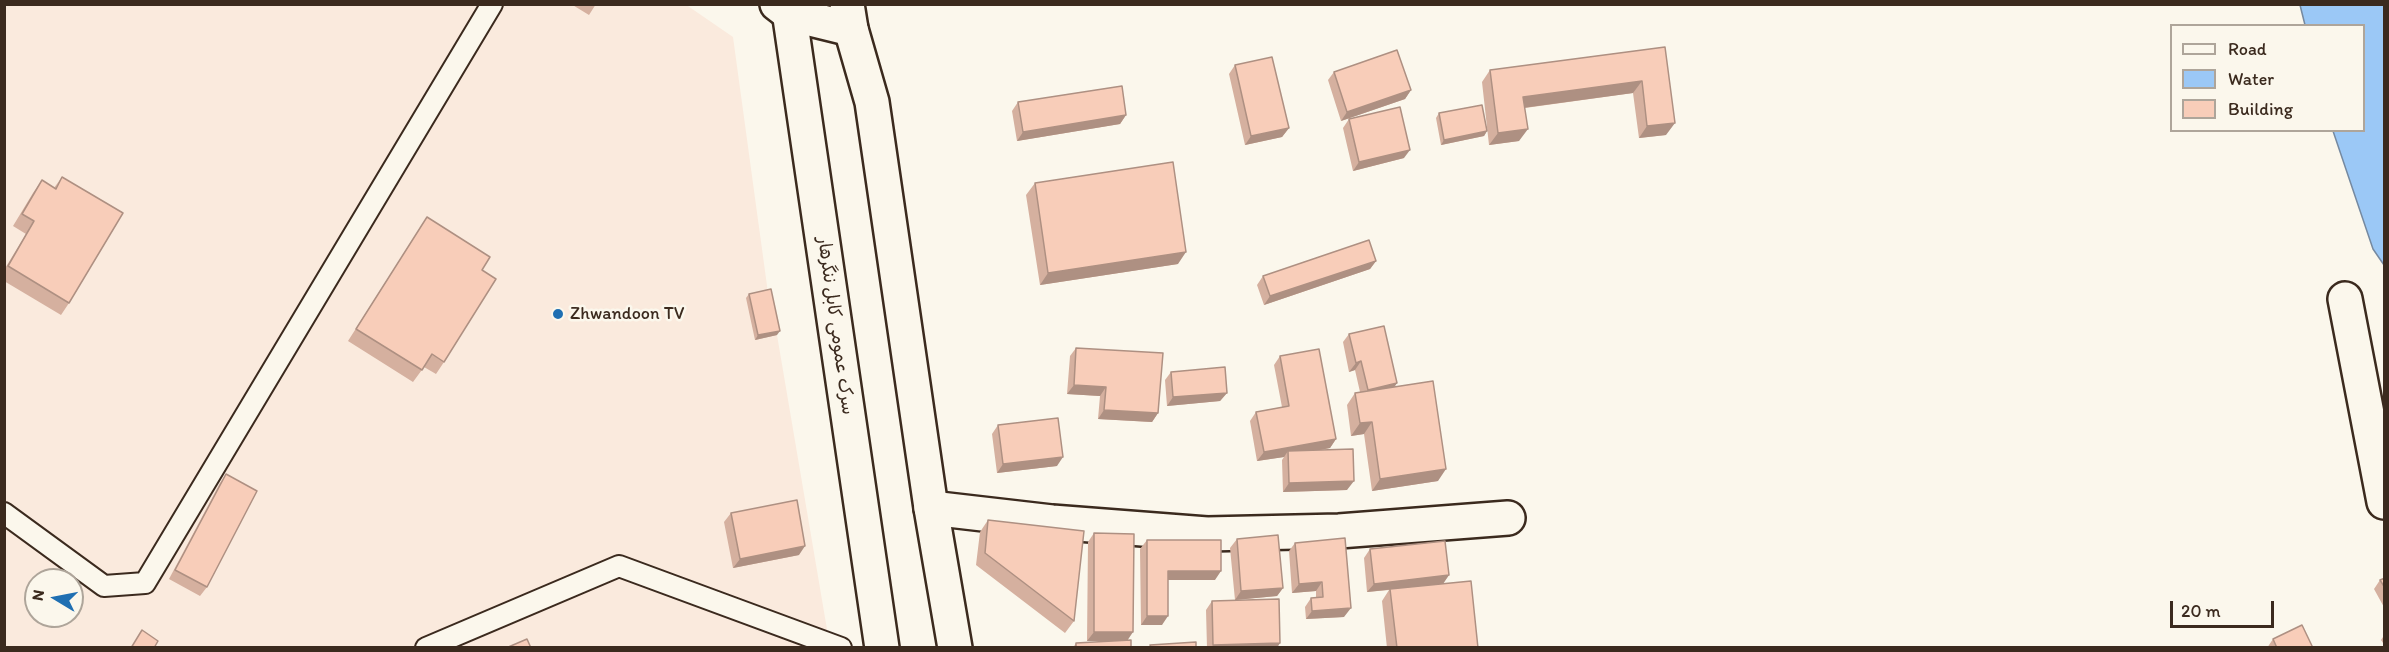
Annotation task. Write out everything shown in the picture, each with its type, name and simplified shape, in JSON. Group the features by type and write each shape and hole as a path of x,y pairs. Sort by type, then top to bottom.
{"main road":[{"path":"785,8 849,17 872,102 931,508 955,648"},
{"name":"سرک عمومی کابل ننگرهار","path":"785,8 882,648"},
{"path":"2345,299 2385,502"},
{"path":"931,508 1052,522 1207,534 1339,531 1509,518"}],"lane":[{"path":"4,513 104,586 145,583 492,4"},
{"path":"426,648 619,566 841,648"}],"shaded area":[{"path":"685,4 733,37 768,293 830,647 5,647 4,5"}],"water":[{"path":"2300,5 2384,5 2384,265 2373,249 2333,132 2365,132 2365,24 2305,24"}],"building":[{"path":"1665,47 1675,123 1647,126 1642,81 1523,97 1528,129 1498,133 1490,70"},
{"path":"1397,50 1411,90 1347,112 1334,72"},
{"path":"1272,57 1289,128 1251,136 1235,65"},
{"path":"1122,86 1126,115 1023,132 1018,102"},
{"path":"1482,105 1487,131 1444,140 1439,113"},
{"path":"1400,107 1410,150 1359,162 1349,119"},
{"path":"1173,162 1186,252 1048,273 1035,183"},
{"path":"62,177 123,213 69,303 8,266 34,221 22,214 42,180 56,189"},
{"path":"427,217 490,257 482,270 496,279 444,362 432,354 422,370 356,329"},
{"path":"1369,240 1376,261 1270,296 1263,276"},
{"path":"771,289 780,331 758,335 749,294"},
{"path":"1384,326 1397,383 1368,390 1361,361 1356,363 1349,334"},
{"path":"1076,348 1163,353 1158,413 1104,410 1106,387 1074,385"},
{"path":"1319,349 1336,439 1264,452 1256,412 1289,406 1280,356"},
{"path":"1225,367 1227,393 1173,397 1171,372"},
{"path":"1433,381 1446,469 1380,479 1372,422 1360,423 1355,393"},
{"path":"1058,418 1063,457 1003,464 998,425"},
{"path":"1353,449 1354,481 1289,483 1288,451"},
{"path":"226,474 257,491 207,587 175,570"},
{"path":"797,500 805,546 740,559 731,513"},
{"path":"988,520 1084,531 1074,621 985,553"},
{"path":"1094,533 1134,534 1133,632 1094,632"},
{"path":"1278,535 1283,588 1241,591 1237,539"},
{"path":"1345,538 1351,608 1312,611 1311,598 1323,597 1322,582 1299,584 1295,543"},
{"path":"1147,540 1221,540 1221,571 1168,571 1168,616 1147,616"},
{"path":"1445,541 1449,575 1374,584 1370,549"},
{"path":"2385,578 2385,588 2380,580"},
{"path":"1471,581 1478,648 1397,648 1390,589"},
{"path":"1279,599 1280,643 1213,645 1212,601"},
{"path":"2302,625 2313,648 2277,648 2273,639"},
{"path":"142,630 158,641 154,648 131,648"},
{"path":"527,639 531,648 506,648"},
{"path":"1131,640 1131,648 1076,648 1076,643"},
{"path":"1196,642 1196,648 1151,648 1150,645"}],"place":[{"name":"Zhwandoon TV","path":"558,314"}]}
